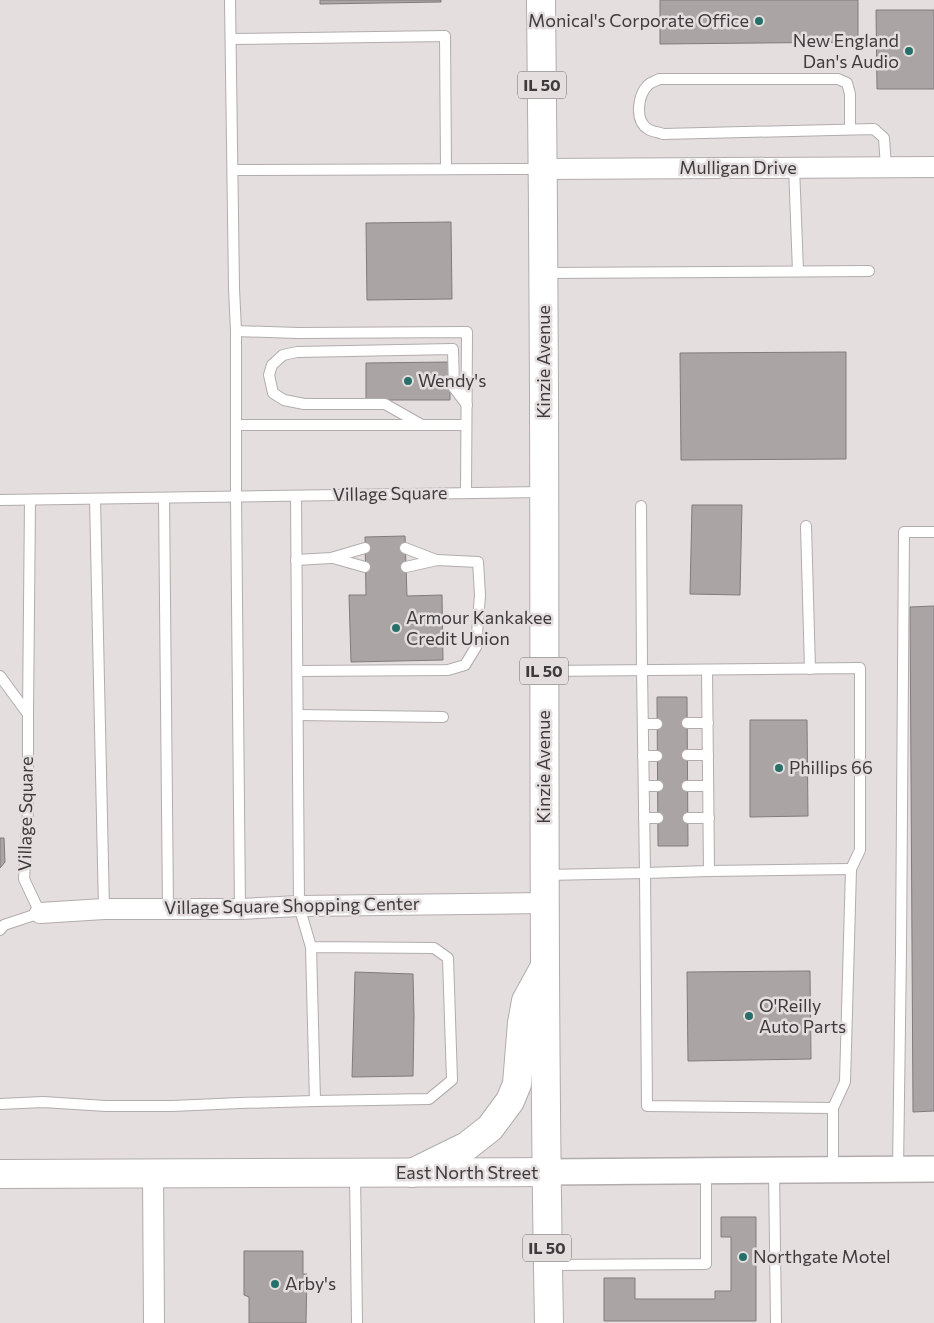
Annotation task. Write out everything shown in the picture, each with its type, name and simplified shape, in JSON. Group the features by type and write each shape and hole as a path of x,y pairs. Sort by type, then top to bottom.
{"main road":[{"name":"Kinzie Avenue","path":"541,0 544,273 544,903 548,1323"},
{"path":"412,1173 468,1146 490,1128 510,1101 517,1084 522,1023 526,1001 545,967"},
{"name":"East North Street","path":"0,1174 546,1172"}],"street":[{"name":"Mulligan Drive","path":"542,169 934,167"},
{"name":"Village Square Shopping Center","path":"40,913 104,909 240,909 299,906 544,903"},
{"name":"East North Street","path":"546,1172 934,1170"},
{"path":"153,1174 154,1323"}],"lane":[{"path":"230,0 236,332 240,909"},
{"path":"231,39 445,36 446,169"},
{"path":"850,129 850,94 847,83 838,79 659,79 649,83 641,96 639,111 642,122 649,130 663,134 874,129 884,138 886,167"},
{"path":"794,167 798,271"},
{"path":"233,170 542,169"},
{"path":"544,273 869,271"},
{"path":"236,332 298,334 467,332 466,492"},
{"path":"422,425 385,404 304,404 284,400 273,393 268,375 272,365 283,355 297,352 453,349 454,388 467,405"},
{"path":"236,425 466,425"},
{"name":"Village Square","path":"0,500 544,492"},
{"path":"296,496 299,906 311,947 315,1101"},
{"path":"164,498 168,908"},
{"path":"95,499 104,909"},
{"name":"Village Square","path":"30,500 28,811 24,879 40,913"},
{"path":"641,506 647,1106 834,1108"},
{"path":"806,526 810,669"},
{"path":"898,1170 904,532 934,532"},
{"path":"296,560 331,558 365,548"},
{"path":"406,548 437,560"},
{"path":"331,558 365,567"},
{"path":"298,671 448,670 465,665 476,647 480,595 478,562 437,560 406,567"},
{"path":"544,671 860,668 860,850 851,869 845,1082 834,1108 833,1170"},
{"path":"707,670 710,871"},
{"path":"0,676 28,714"},
{"path":"298,715 443,717"},
{"path":"687,723 708,723"},
{"path":"643,724 657,724"},
{"path":"687,755 708,755"},
{"path":"643,756 657,756"},
{"path":"644,786 658,786"},
{"path":"688,786 708,786"},
{"path":"644,818 658,818"},
{"path":"688,818 709,818"},
{"path":"544,875 851,869"},
{"path":"0,930 4,925 40,913"},
{"path":"0,1104 43,1102 106,1106 172,1106 429,1099 452,1080 448,958 434,948 311,947"},
{"path":"774,1170 776,1323"},
{"path":"548,1265 706,1264 706,1171"},
{"path":"355,1173 357,1323"}],"building":[{"path":"320,0 441,0 441,2 320,4"},
{"name":"Monical's Corporate Office","path":"660,0 858,0 858,42 660,44"},
{"path":"876,10 934,10 934,89 877,89"},
{"path":"451,222 452,299 367,300 366,223"},
{"path":"846,352 846,459 681,460 680,353"},
{"name":"Wendy's","path":"450,362 450,400 366,400 366,363"},
{"path":"692,505 742,505 740,595 690,594"},
{"name":"Armour Kankakee Credit Union","path":"405,536 407,596 442,595 443,660 351,662 349,595 366,595 365,537"},
{"path":"934,606 934,1111 913,1112 910,607"},
{"path":"657,697 687,697 688,846 658,846"},
{"name":"Phillips 66","path":"750,720 807,720 808,816 750,817"},
{"path":"0,838 4,838 5,862 0,868"},
{"name":"O'Reilly Auto Parts","path":"810,971 811,1059 688,1061 687,972"},
{"path":"355,972 413,974 413,1076 352,1077"},
{"name":"Northgate Motel","path":"721,1217 756,1217 756,1321 604,1321 604,1278 635,1278 635,1299 715,1299 715,1291 731,1291 731,1237 721,1237"},
{"name":"Arby's","path":"244,1251 303,1251 303,1274 307,1274 306,1323 249,1323 249,1297 244,1295"}],"place":[{"name":"Monical's Corporate Office","path":"759,21"},
{"name":"New England Dan's Audio","path":"909,51"},
{"name":"Wendy's","path":"408,381"},
{"name":"Armour Kankakee Credit Union","path":"396,628"},
{"name":"Phillips 66","path":"779,768"},
{"name":"O'Reilly Auto Parts","path":"749,1016"},
{"name":"Northgate Motel","path":"743,1257"},
{"name":"Arby's","path":"275,1284"}]}
